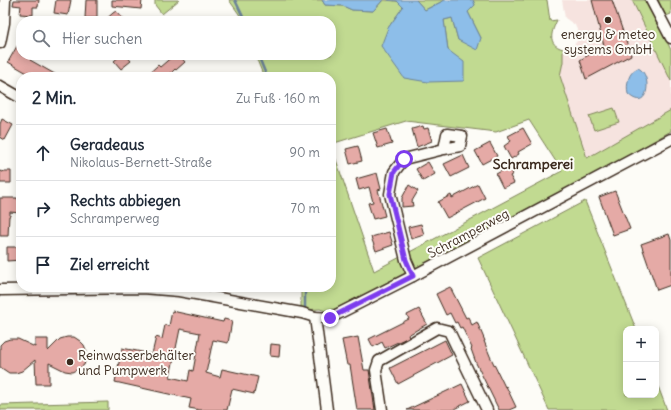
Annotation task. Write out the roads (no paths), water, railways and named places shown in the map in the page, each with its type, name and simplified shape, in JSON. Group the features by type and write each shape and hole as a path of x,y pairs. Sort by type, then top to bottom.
{"street":[{"path":"0,43 4,23 5,0"},
{"path":"651,0 671,38"},
{"path":"0,86 16,95"},
{"name":"Schramperweg","path":"194,292 302,313 315,318 330,318 413,276 671,139"},
{"path":"413,276 406,260 390,194 394,172 404,159 444,149"},
{"name":"Schramperweg","path":"0,290 16,290"},
{"path":"315,318 327,410"},
{"path":"382,410 376,370 378,361 437,328 449,331 488,410"}],"water":[{"path":"322,0 383,0 373,11 352,10 343,6 325,5"},
{"path":"388,0 416,0 425,10 445,0 473,0 475,5 468,12 481,38 477,50 458,40 452,18 444,20 448,50 464,62 464,81 428,82 404,78 381,46 388,28 403,7 397,1"},
{"path":"638,68 646,77 647,84 644,96 641,99 635,99 628,94 628,79 632,72"}],"waterway":[{"path":"235,0 243,16"},
{"path":"260,60 265,72"},
{"path":"305,292 305,309"}],"place":[{"name":"energy & meteo systems GmbH","path":"608,20"},
{"name":"Reinwasserbehälter und Pumpwerk","path":"70,362"}],"district":[{"name":"Schramperei","path":"533,164"}]}
